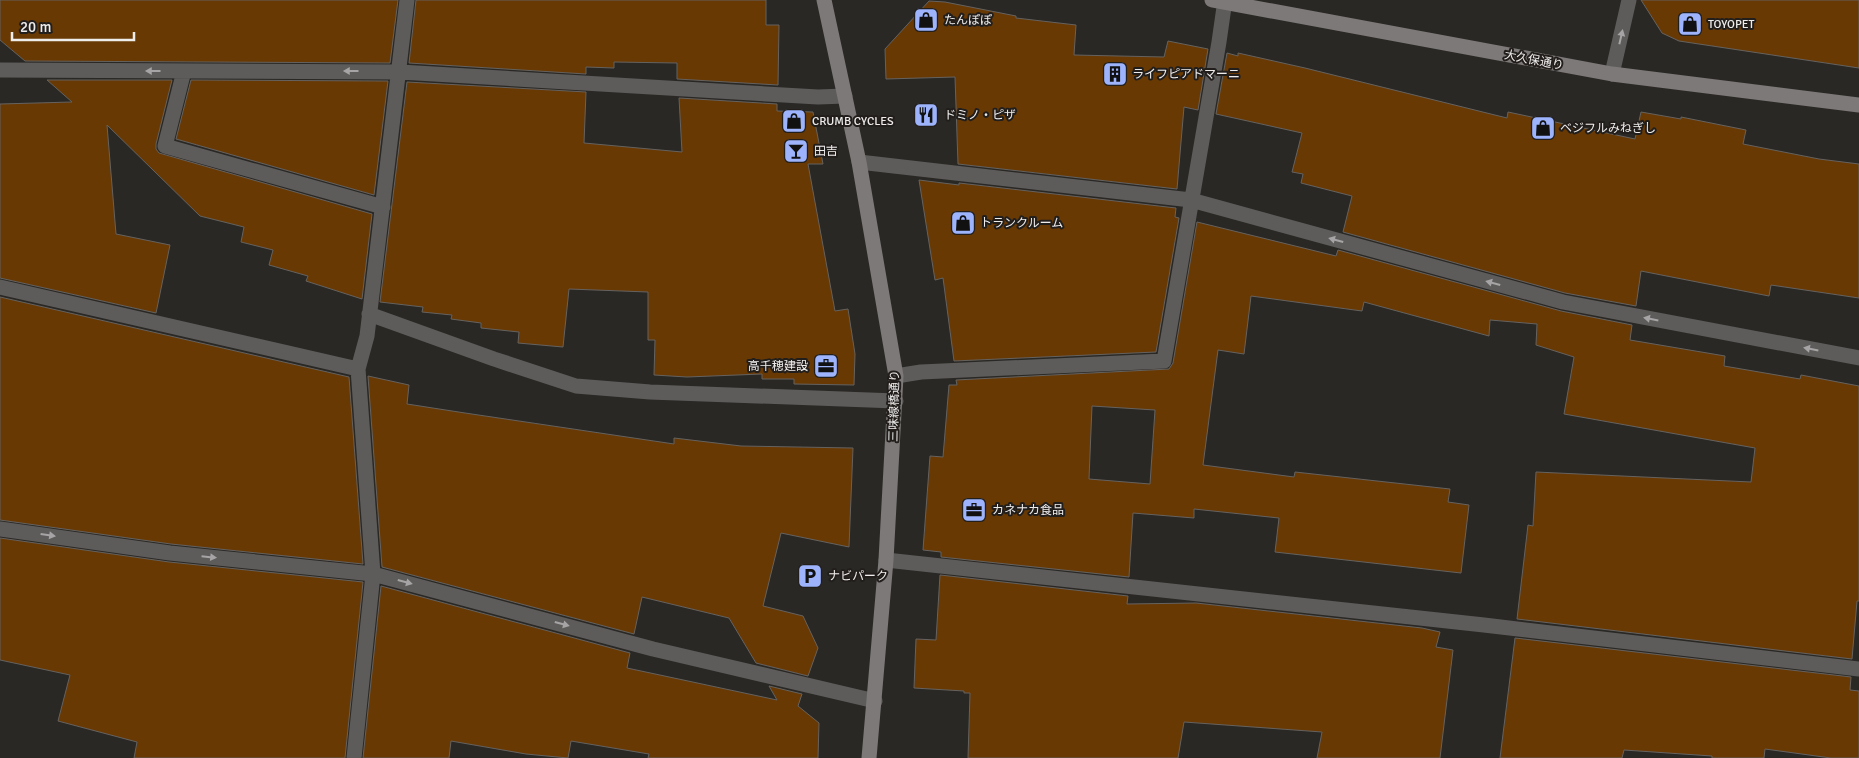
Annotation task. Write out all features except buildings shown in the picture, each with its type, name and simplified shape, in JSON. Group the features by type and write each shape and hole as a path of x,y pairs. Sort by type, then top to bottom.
{"street":[{"path":"354,758 373,574 358,369 367,336 384,207 407,0"},
{"name":"三味線橋通り","path":"824,0 859,162 896,376 886,560 870,758"},
{"path":"1612,74 1629,0"},
{"path":"896,376 921,372 1164,361 1219,42 1220,1"},
{"name":"大久保通り","path":"1220,1 1612,74 1859,105"},
{"path":"0,70 400,72 818,97 845,96"},
{"path":"184,71 165,146 384,207"},
{"path":"859,162 1191,200 1563,302 1859,358"},
{"path":"0,287 358,369"},
{"path":"369,314 576,386 650,392 896,402"},
{"path":"0,528 170,553 373,574 653,649 874,700"},
{"path":"886,560 1484,625 1859,669"}],"place":[{"name":"たんぽぽ","path":"926,20"},
{"name":"TOYOPET","path":"1690,24"},
{"name":"ライフピアドマーニ","path":"1115,74"},
{"name":"ドミノ・ピザ","path":"926,115"},
{"name":"CRUMB CYCLES","path":"794,121"},
{"name":"ベジフルみねぎし","path":"1543,128"},
{"name":"田吉","path":"796,151"},
{"name":"トランクルーム","path":"963,223"},
{"name":"高千穂建設","path":"826,366"},
{"name":"カネナカ食品","path":"974,510"},
{"name":"ナビパーク","path":"810,576"}]}
